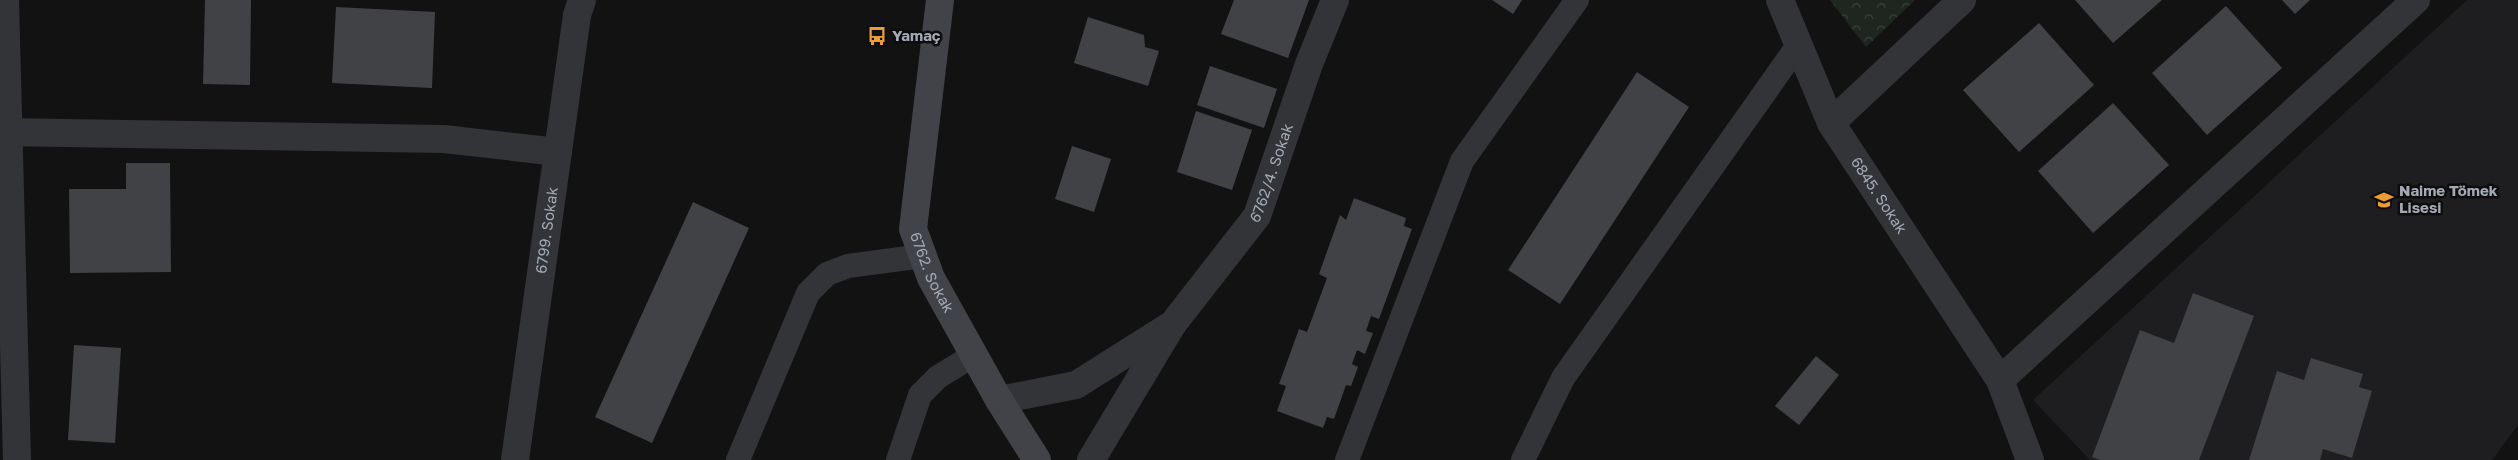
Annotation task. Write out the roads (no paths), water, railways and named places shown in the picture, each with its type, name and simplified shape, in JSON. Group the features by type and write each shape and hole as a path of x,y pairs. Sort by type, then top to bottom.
{"main road":[{"name":"6762. Sokak","path":"940,0 913,229 931,278 999,400 1037,460"}],"street":[{"path":"5,0 4,133 17,460"},
{"name":"6799. Sokak","path":"515,460 577,15 582,0"},
{"name":"6762/4. Sokak","path":"1091,460 1172,325 1257,216 1309,64 1335,0"},
{"name":"6845. Sokak","path":"1780,0 1831,123 2000,380 2030,460"},
{"path":"1831,123 1962,0"},
{"path":"2000,380 2416,0"},
{"path":"4,133 444,139 558,152"},
{"name":"6762/4. Sokak","path":"999,400 1076,385 1172,325"}],"lane":[{"path":"1347,460 1462,161 1577,0"},
{"path":"1523,460 1563,378 1798,44"},
{"path":"738,460 808,293 827,274 848,266 923,256"},
{"path":"898,460 920,395 938,377 974,355"}],"place":[{"name":"Yamaç","path":"877,36"},
{"name":"Naime Tömek Lisesi","path":"2384,200"}]}
